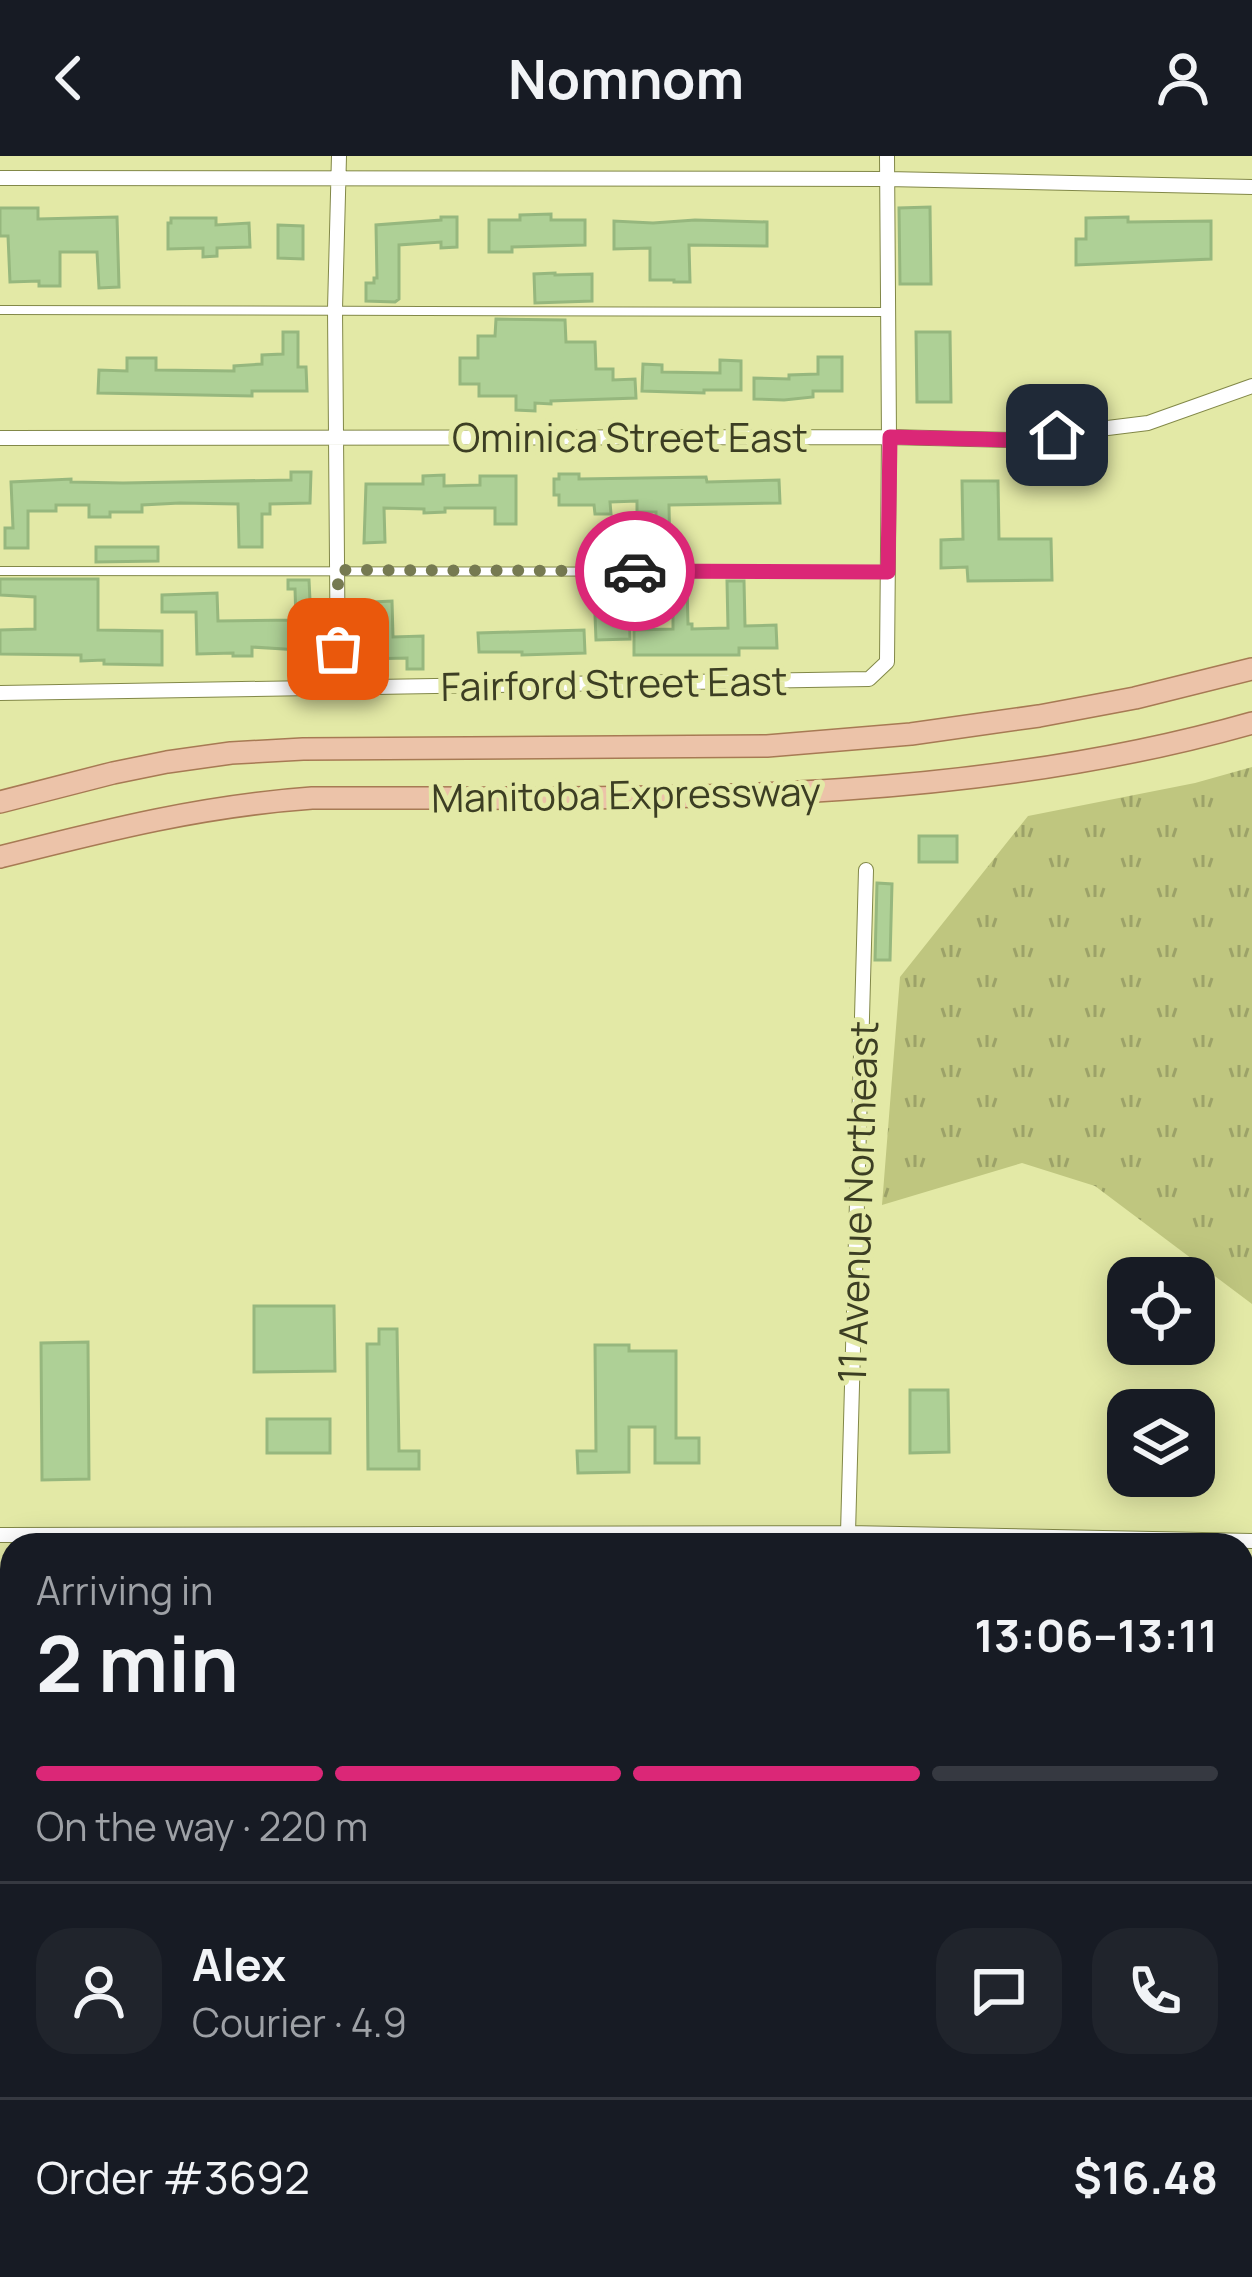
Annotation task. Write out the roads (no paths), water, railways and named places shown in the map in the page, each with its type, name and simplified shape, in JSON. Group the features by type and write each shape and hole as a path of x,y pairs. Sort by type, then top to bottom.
{"main road":[{"name":"Manitoba Expressway","path":"0,802 113,772 231,753 767,746 910,734 1136,698 1252,669"},
{"name":"Manitoba Expressway","path":"0,857 141,822 254,802 832,792 952,780 1105,756 1252,723"}],"street":[{"path":"338,688 335,309 339,156"},
{"path":"886,156 888,572"},
{"path":"0,178 887,179 1252,187"},
{"name":"Ominica Street East","path":"0,439 1011,440 1148,423 1252,386"},
{"name":"Fairford Street East","path":"0,693 868,679 887,662 888,572"},
{"name":"11 Avenue Northeast","path":"848,1533 866,870"}],"lane":[{"path":"0,310 888,312"},
{"path":"0,571 888,572"}]}
